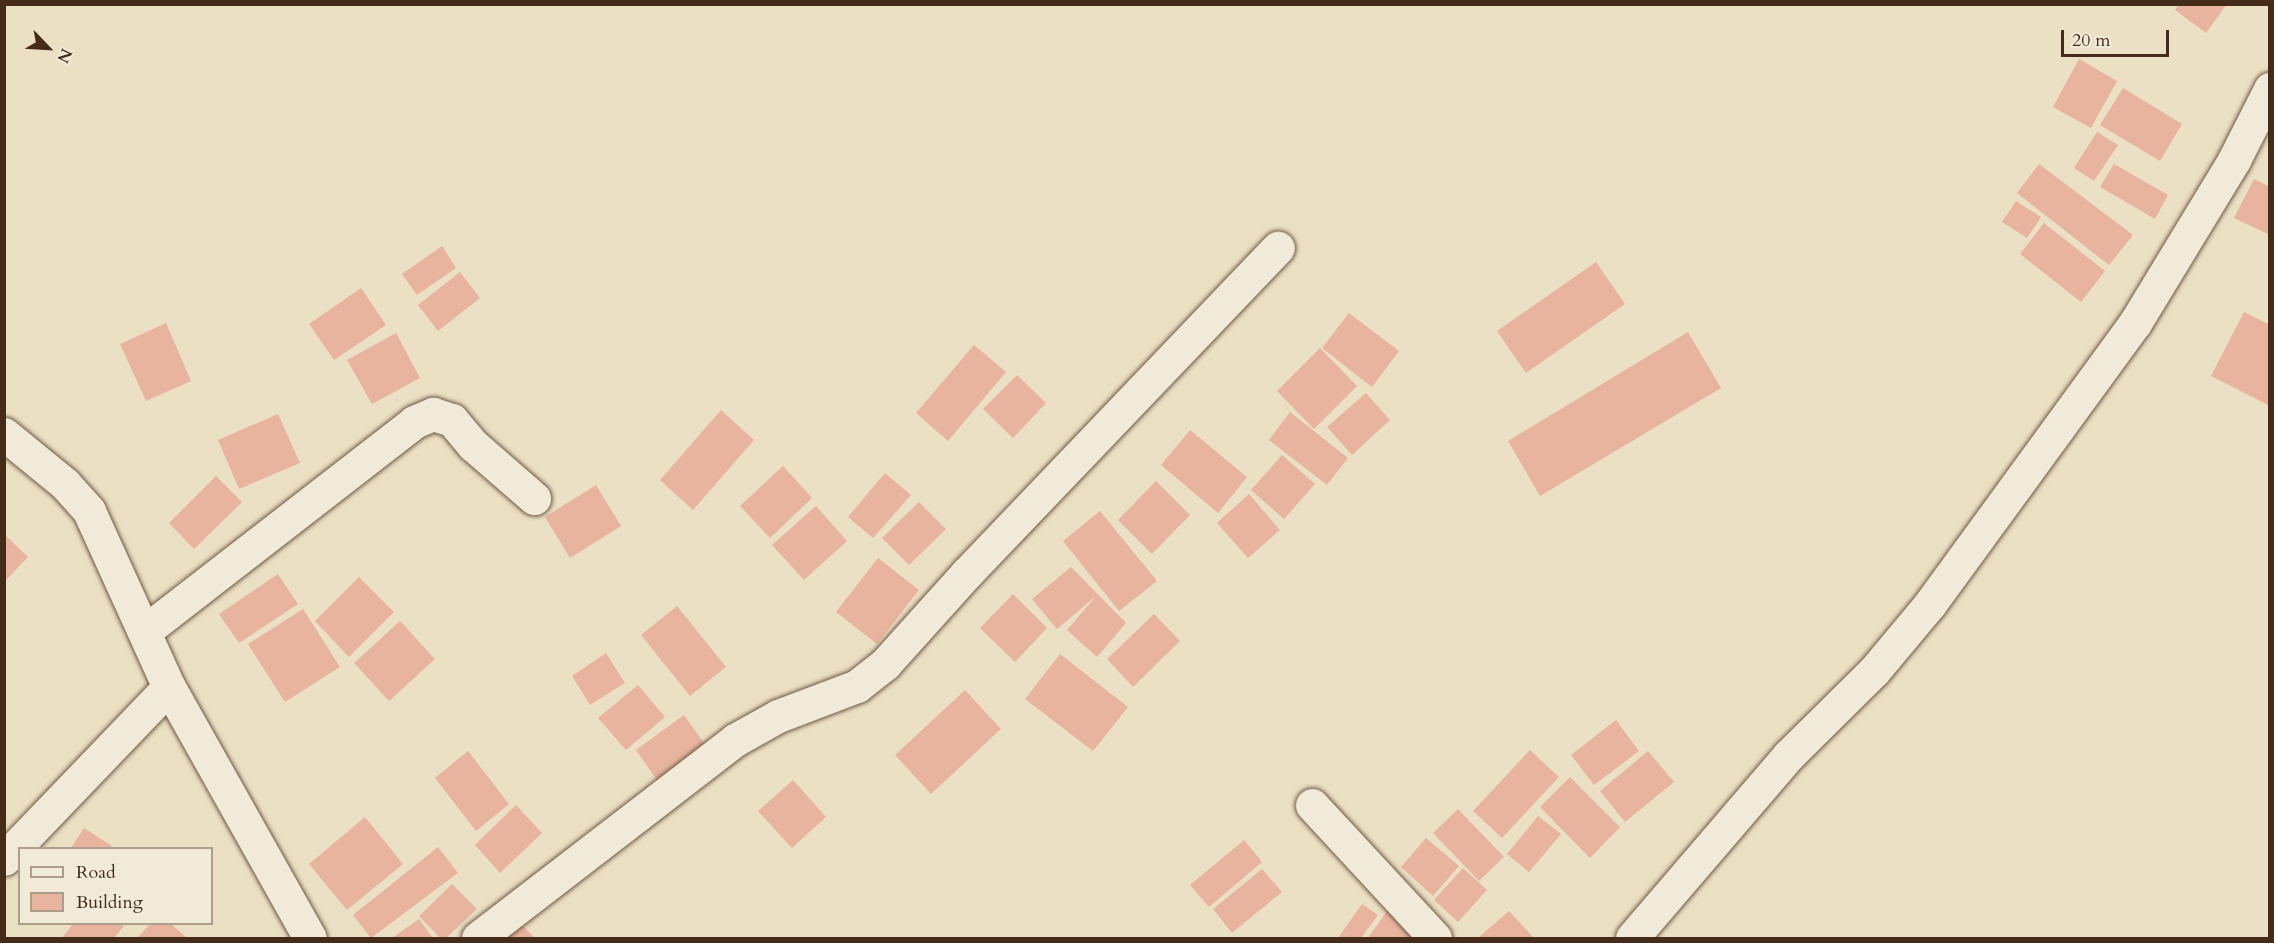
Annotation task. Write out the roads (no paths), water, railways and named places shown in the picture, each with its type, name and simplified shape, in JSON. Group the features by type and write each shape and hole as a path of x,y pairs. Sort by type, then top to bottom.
{"street":[{"path":"1632,939 1788,756 1874,671 1930,604 2135,323 2234,160 2270,89"},
{"path":"478,939 735,740 778,716 857,686 885,664 967,573 1278,248"},
{"path":"145,631 414,422 433,414 452,420 473,445 534,498"},
{"path":"4,434 65,484 90,511 169,687 310,939"},
{"path":"4,859 169,687"},
{"path":"1312,805 1435,939"}]}
